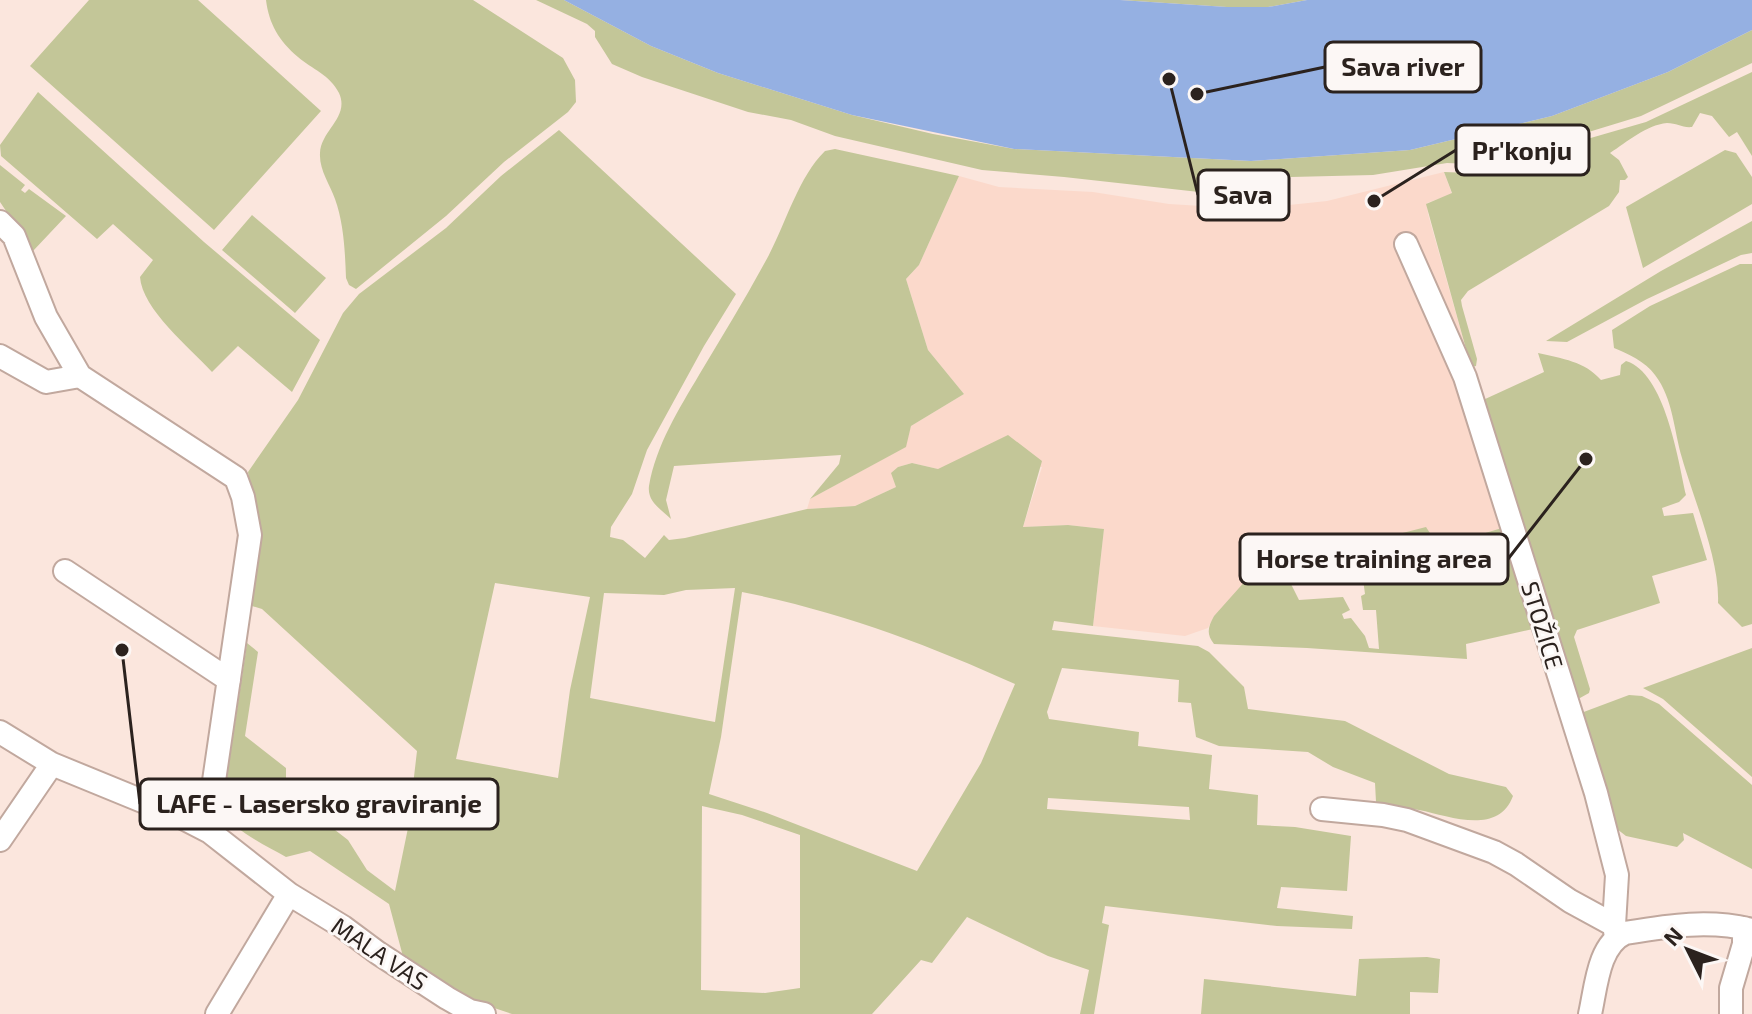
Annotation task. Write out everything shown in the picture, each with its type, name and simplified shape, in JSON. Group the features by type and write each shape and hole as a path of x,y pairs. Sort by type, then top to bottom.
{"street":[{"path":"0,222 14,236 46,317 80,376 236,478 243,497 250,535 209,815 210,832"},
{"name":"STOŽICE","path":"1406,244 1465,377 1596,793 1617,875 1615,931 1604,955 1590,1014"},
{"path":"0,356 46,382 80,376"},
{"path":"65,571 229,680"},
{"name":"MALA VAS","path":"0,732 52,764 179,816 210,832 289,894 475,1013"},
{"path":"0,840 52,764"},
{"path":"1322,809 1407,820 1494,852 1615,931 1625,933 1693,923 1748,929 1731,988 1731,1014"},
{"path":"217,1014 289,894"}],"shaded area":[{"path":"1444,172 1452,194 1427,203 1428,214 1471,367 1505,527 1438,547 1344,548 1302,538 1287,538 1214,616 1208,628 1185,636 1093,626 1104,529 1068,525 1023,527 1042,467 938,469 912,463 898,467 896,487 855,506 807,509 810,499 905,447 911,426 964,394 928,350 906,279 919,265 959,176 999,187 1093,192 1169,204 1251,209 1327,201"}],"green space":[{"path":"89,0 198,0 321,111 214,230 30,66"},
{"path":"266,0 473,0 563,58 575,80 576,102 446,216 356,289 349,285 346,278 340,218 320,159 325,137 341,109 339,93 331,81 285,45 272,24"},
{"path":"536,0 564,0 651,46 718,73 852,115 1014,149 1251,161 1410,150 1552,116 1668,72 1752,30 1752,63 1641,116 1470,164 1447,163 1373,175 1291,177 1264,192 1217,194 982,170 835,136 791,120 748,112 612,64 595,37 595,31 587,24"},
{"path":"1120,0 1307,0 1268,7 1227,7"},
{"path":"1752,72 1752,156 1737,132 1729,137 1712,116 1700,113 1692,127 1659,124 1610,153 1619,160 1628,177 1620,180 1619,192 1609,206 1468,291 1461,300 1477,359 1476,366 1471,367 1426,204 1452,193 1444,172 1470,173 1646,122"},
{"path":"38,92 204,242 320,340 292,392 238,346 212,372 168,328 149,302 140,277 153,260 113,224 97,239 1,156 0,145"},
{"path":"559,130 736,294 647,450 632,494 611,527 610,537 623,540 645,558 664,535 669,540 685,538 807,509 855,506 896,487 891,473 898,467 912,463 938,469 1008,435 1042,461 1023,527 1068,525 1104,529 1093,626 1054,621 1052,630 1198,646 1209,652 1244,687 1248,709 1345,721 1449,774 1506,787 1513,796 1506,808 1485,820 1472,820 1376,802 1375,783 1333,767 1308,752 1219,746 1196,737 1191,703 1178,702 1179,680 1062,668 1047,712 1049,719 1139,732 1138,746 1212,755 1209,789 1258,795 1257,825 1295,827 1351,836 1347,891 1281,887 1277,908 1353,916 1352,929 1277,926 1105,906 1102,923 1109,925 1094,1014 1080,1014 1089,970 1048,956 967,917 932,963 921,960 872,1014 512,1014 452,994 405,964 389,904 310,851 286,857 269,848 242,831 222,810 247,643 258,652 245,736 286,768 286,792 348,840 367,870 395,891 408,828 417,751 262,609 252,606 260,544 248,472 298,400 343,313 359,294 446,228 501,176","holes":["495,583 590,597 570,690 558,778 456,759","735,588 715,722 590,698 604,593 664,595 686,590","742,592 882,630 1015,684 981,763 917,871 709,794 721,737","1048,798 1189,807 1190,820 1047,809","702,806 742,815 800,835 800,988 765,993 701,990"]},
{"path":"835,149 959,176 919,265 906,279 928,350 964,394 911,426 906,447 810,499 839,464 841,455 674,466 666,500 671,519 656,505 649,492 652,471 669,428 764,264 806,175 825,151"},
{"path":"1725,150 1736,153 1752,177 1752,204 1643,268 1626,207"},
{"path":"0,165 25,185 21,190 25,193 29,189 66,216 33,251 0,202"},
{"path":"252,215 326,278 295,313 222,250"},
{"path":"1752,221 1752,253 1741,255 1647,299 1567,342 1546,341 1661,271"},
{"path":"1740,264 1752,264 1752,624 1742,627 1718,603 1711,549 1682,458 1666,394 1646,366 1614,348 1612,330 1650,306"},
{"path":"1538,353 1580,365 1601,380 1620,375 1621,365 1626,361 1651,382 1668,419 1686,495 1679,502 1662,508 1664,516 1693,513 1707,560 1652,576 1660,603 1577,630 1574,637 1590,689 1580,698 1576,697 1483,400 1544,372"},
{"path":"1426,527 1439,547 1505,527 1535,626 1466,644 1467,659 1214,644 1209,630 1214,616 1287,538 1301,538 1344,548","holes":["1372,555 1373,565 1362,572 1365,594 1361,596 1363,610 1376,610 1379,649 1369,648 1365,636 1351,618 1344,619 1342,614 1350,610 1343,597 1299,600 1282,566 1284,562 1324,557 1326,561"]},
{"path":"1752,648 1752,777 1663,699 1643,688"},
{"path":"1629,695 1642,696 1659,704 1752,785 1752,869 1683,833 1684,840 1677,847 1626,836 1617,829 1581,713"},
{"path":"1359,959 1440,959 1438,993 1410,992 1410,1014 1201,1014 1204,979 1356,996"}],"water":[{"path":"564,0 1120,0 1268,7 1307,0 1752,0 1752,30 1668,72 1552,116 1410,150 1251,161 1014,149 852,115 718,73 651,46"}],"place":[{"name":"Sava","path":"1169,79"},
{"name":"Sava river","path":"1197,94"},
{"name":"Pr'konju","path":"1374,201"},
{"name":"Horse training area","path":"1586,459"},
{"name":"LAFE - Lasersko graviranje","path":"122,650"}]}
